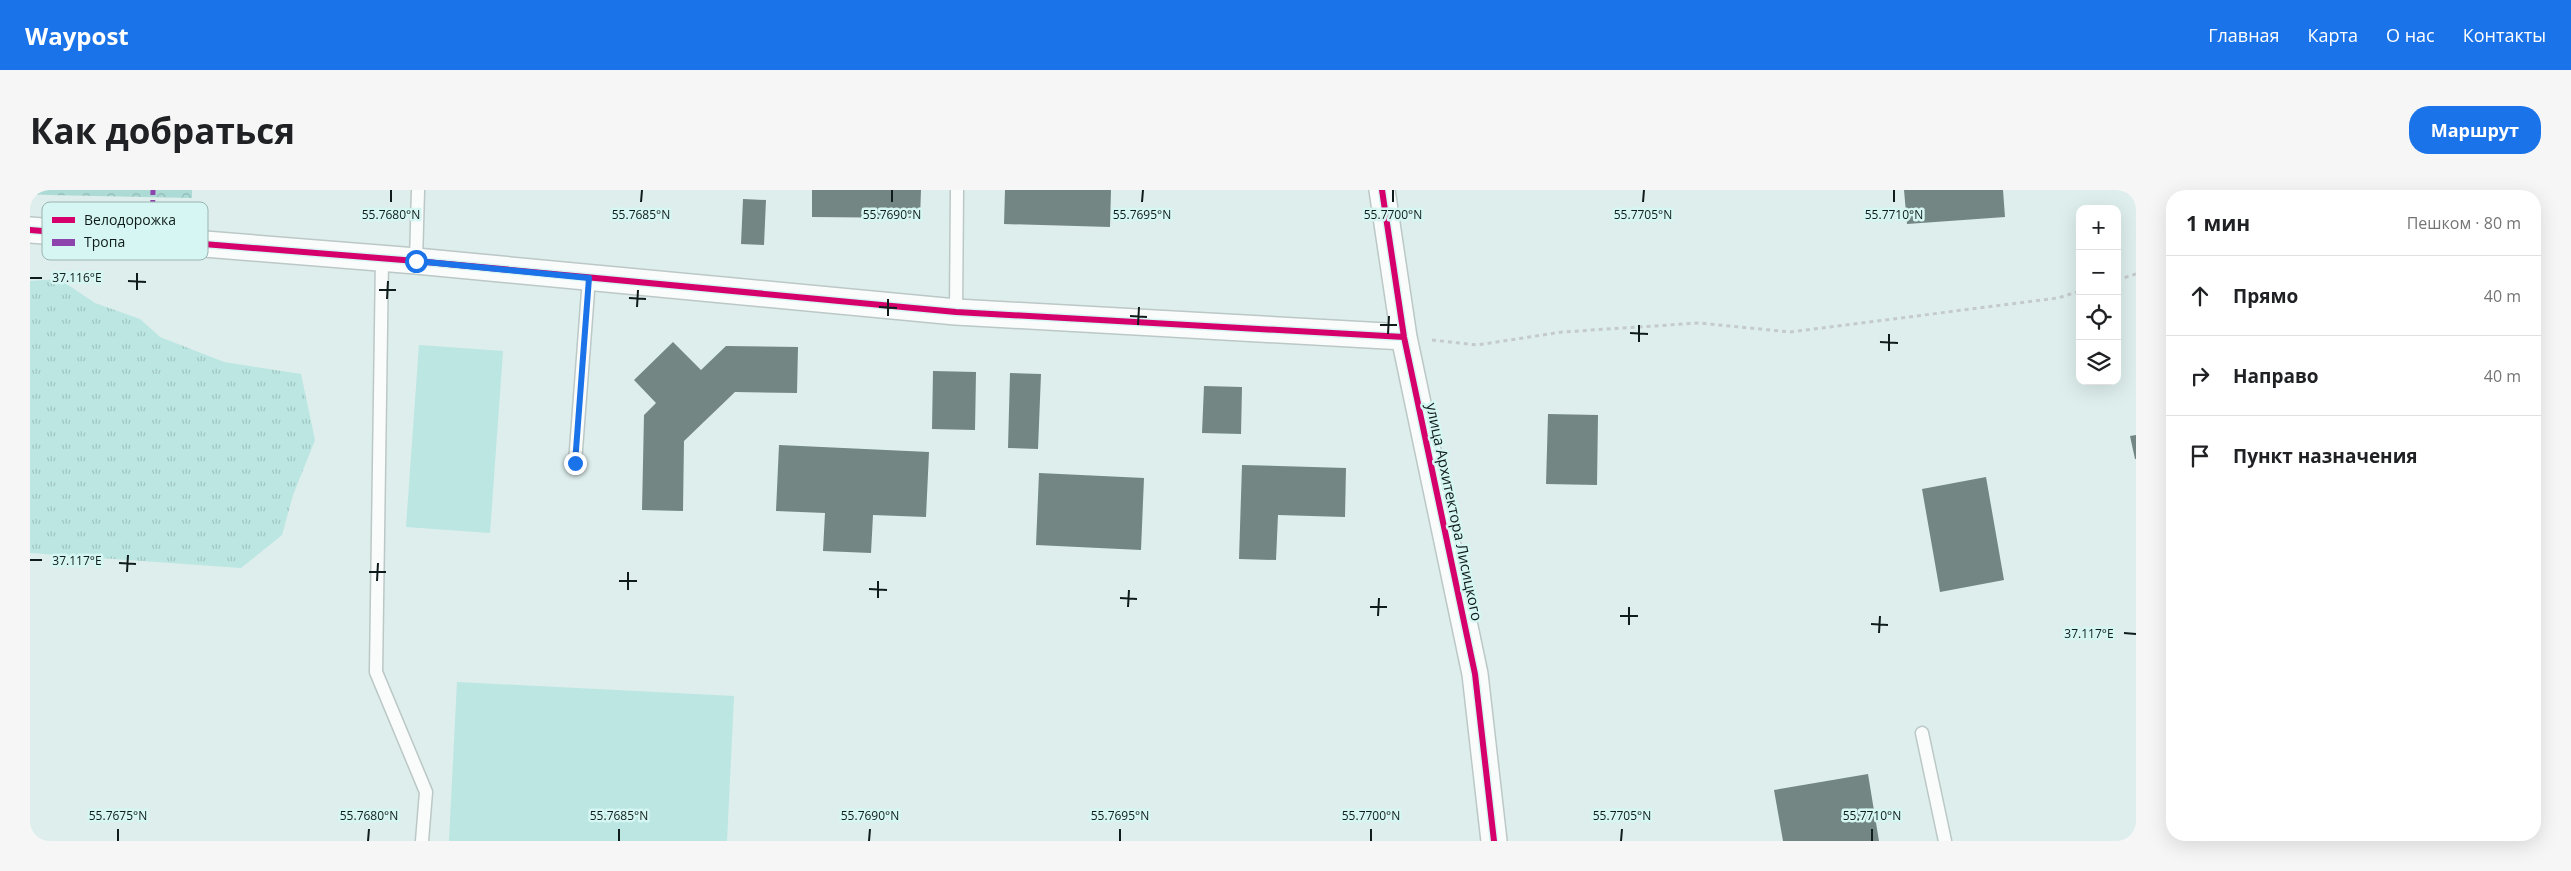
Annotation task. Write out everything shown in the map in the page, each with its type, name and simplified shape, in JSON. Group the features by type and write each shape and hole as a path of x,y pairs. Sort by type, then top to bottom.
{"street":[{"name":"улица Архитектора Лисицкого","path":"1382,190 1404,337 1475,674 1494,841"},
{"path":"208,245 416,261 956,312 1404,337"}],"lane":[{"path":"416,261 418,190"},
{"path":"956,312 957,190"},
{"path":"382,259 376,672 426,792 422,841"},
{"path":"575,463 589,278"},
{"path":"1922,733 1945,841"}],"path":[{"path":"2121,279 2136,274"},
{"path":"1404,337 1477,345 1562,332 1699,323 1790,332 2058,298 2076,292"}],"green space":[{"path":"30,190 192,190 192,198 49,195 30,194"},
{"path":"59,279 95,303 140,319 160,337 224,362 301,374 315,440 293,495 282,535 241,568 30,553 30,281"},
{"path":"419,345 503,351 490,533 406,527"},
{"path":"457,682 734,696 727,841 449,841"}],"building":[{"path":"812,190 921,190 920,218 812,217"},
{"path":"1005,190 1111,190 1110,227 1004,224"},
{"path":"1904,190 2003,190 2005,217 1907,224"},
{"path":"743,199 766,200 764,245 741,244"},
{"path":"673,342 701,370 726,346 798,347 797,393 735,392 684,441 683,511 642,510 644,415 656,403 634,380"},
{"path":"933,371 976,372 975,430 932,429"},
{"path":"1010,373 1041,374 1038,449 1008,448"},
{"path":"1204,386 1242,387 1241,434 1202,433"},
{"path":"1548,414 1598,415 1597,485 1546,484"},
{"path":"2136,435 2136,459 2135,459 2130,436"},
{"path":"779,445 929,452 926,517 873,515 871,553 823,551 825,513 776,511"},
{"path":"1242,465 1346,468 1345,517 1278,515 1276,560 1239,559"},
{"path":"1039,473 1144,478 1141,550 1036,545"},
{"path":"1986,477 2004,580 1940,592 1922,489"},
{"path":"1868,774 1879,841 1783,841 1774,790"}],"marked path":[{"path":"153,190 153,202"}],"cycle path":[{"path":"1382,190 1404,337 1475,674 1494,841"},
{"path":"30,230 42,231"},
{"path":"208,244 416,261 956,312 1404,337"}],"route":[{"path":"416,261 589,278 575,463"}]}
